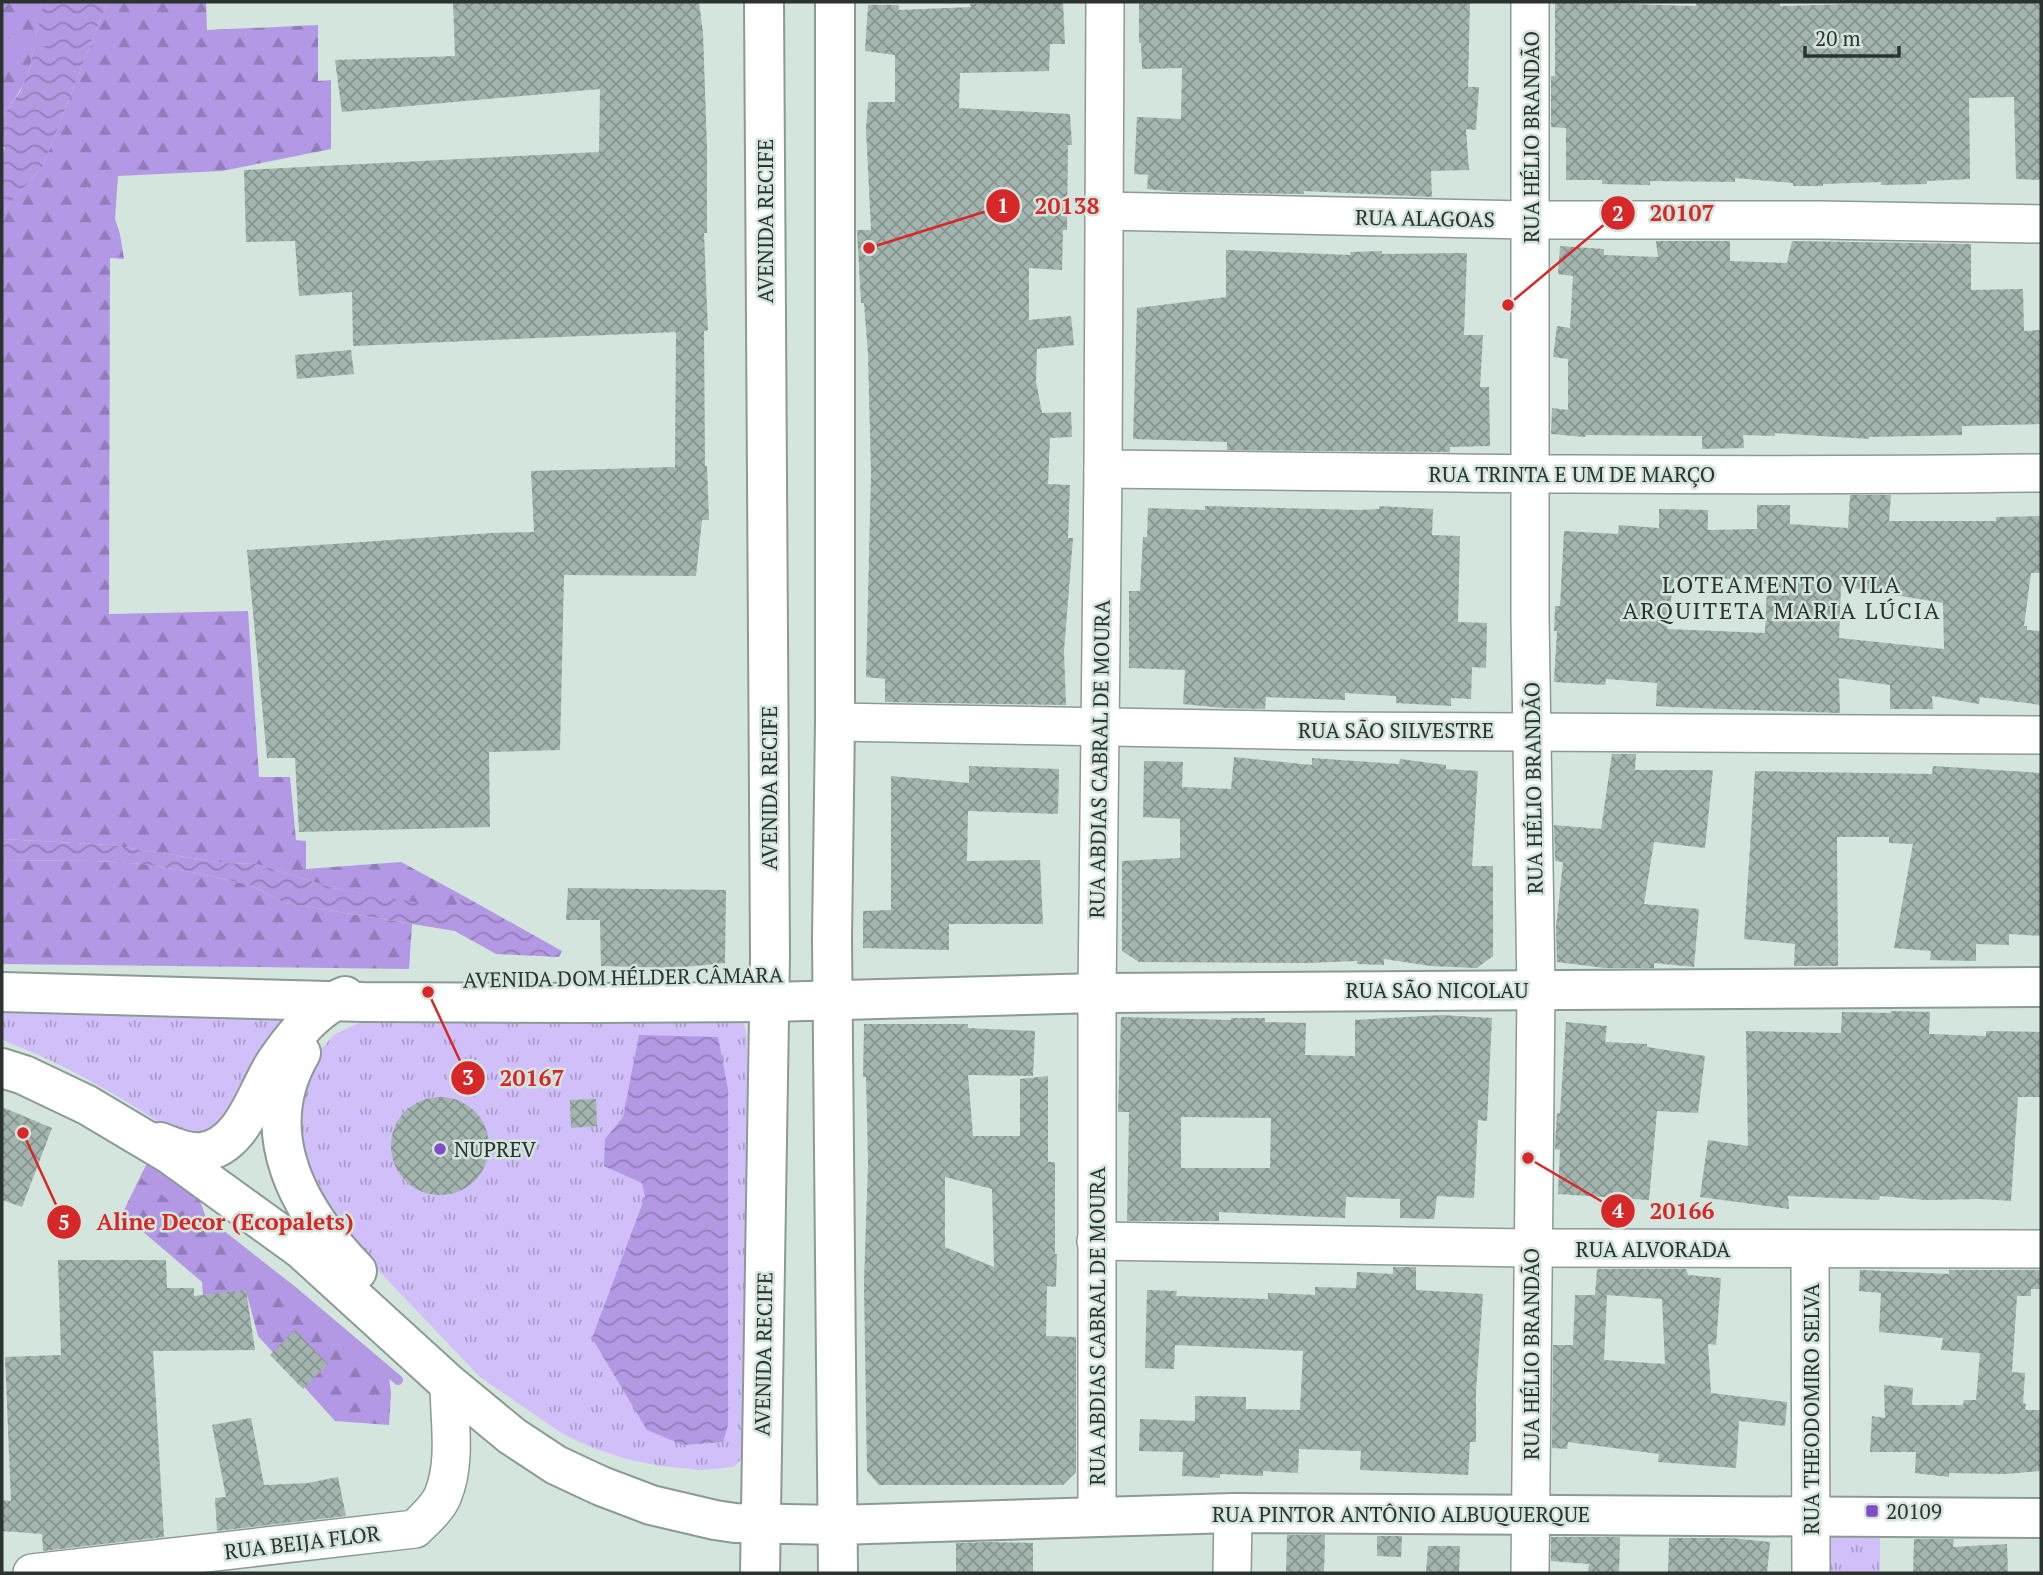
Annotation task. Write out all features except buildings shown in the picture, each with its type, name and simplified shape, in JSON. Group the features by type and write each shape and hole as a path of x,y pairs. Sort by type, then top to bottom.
{"main road":[{"name":"AVENIDA RECIFE","path":"760,1573 770,988 764,2"},
{"path":"835,2 833,986 838,1573"},
{"name":"AVENIDA DOM HÉLDER CÂMARA","path":"132,1132 181,1150 202,1152 219,1146 232,1137 275,1062 296,1035 349,1002 360,990 426,980 770,988 833,986"},
{"name":"RUA SÃO NICOLAU","path":"833,986 1097,993 2041,987"},
{"name":"AVENIDA DOM HÉLDER CÂMARA","path":"2,992 349,1002"},
{"path":"349,1002 304,1046 295,1063 286,1086 282,1127 285,1153 294,1186 330,1243 392,1307 449,1384"},
{"name":"AVENIDA DOM HÉLDER CÂMARA","path":"2,1068 24,1075 87,1105 171,1155 301,1249 449,1384 512,1436 556,1465 651,1505 725,1521 760,1523"},
{"name":"RUA PINTOR ANTÔNIO ALBUQUERQUE","path":"760,1523 837,1525 1233,1513 2041,1518"}],"street":[{"name":"RUA ABDIAS CABRAL DE MOURA","path":"1097,1516 1097,993 1105,2"},
{"name":"RUA HÉLIO BRANDÃO","path":"1530,2 1532,731 1536,989 1530,1573"},
{"name":"RUA ALAGOAS","path":"1103,212 1531,220 1820,220 2041,224"},
{"name":"RUA TRINTA E UM DE MARÇO","path":"1103,469 1531,474 2041,473"},
{"name":"RUA SÃO SILVESTRE","path":"835,722 1100,727 2041,735"},
{"name":"RUA ALVORADA","path":"1096,1241 1532,1248 2041,1249"},
{"name":"RUA THEODOMIRO SELVA","path":"1810,1250 1812,1571"},
{"name":"RUA BEIJA FLOR","path":"32,1573 415,1529 431,1514 443,1497 447,1480 450,1464 449,1384"},
{"path":"1232,1573 1233,1513"}],"green space":[{"path":"2,2 47,2 38,26 28,74 2,117"},
{"path":"107,2 206,2 207,30 318,25 318,81 331,80 331,149 222,171 118,176 115,219 124,259 110,258 109,614 248,611 259,777 290,777 296,840 306,841 306,869 401,862 462,895 458,904 449,909 333,888 256,864 223,863 112,845 2,839 2,213 43,166"},
{"path":"2,860 143,864 250,885 285,903 412,924 409,969 2,964"},
{"path":"2,996 308,1007 236,1115 189,1142 99,1085 2,1040"},
{"path":"738,1018 744,1024 747,1037 748,1437 743,1458 733,1467 702,1470 661,1466 626,1459 563,1434 480,1377 334,1224 307,1185 292,1101 311,1060 335,1034 363,1021"},
{"path":"150,1157 196,1189 206,1218 388,1367 391,1394 389,1425 335,1421 258,1336 246,1291 203,1295 202,1282 122,1214"},
{"path":"1816,1523 1880,1525 1880,1573 1830,1573 1814,1551"}],"water":[{"path":"47,2 107,2 43,166 2,213 2,155 5,148 2,145 2,117 20,92 30,68 40,15"},
{"path":"2,839 112,845 223,863 256,864 333,888 449,908 458,904 462,895 562,951 559,957 496,954 455,931 285,903 250,885 143,864 2,860"},
{"path":"639,1035 718,1037 728,1089 728,1425 723,1442 683,1445 647,1430 592,1338 645,1197 642,1183 604,1166 605,1139 623,1117"}],"waterway":[{"path":"2,44 47,41"},
{"path":"146,1176 295,1293 398,1380"}],"place":[{"name":"20138","path":"869,248"},
{"name":"20107","path":"1508,305"},
{"name":"20167","path":"428,992"},
{"name":"Aline Decor (Ecopalets)","path":"23,1133"},
{"name":"NUPREV","path":"440,1149"},
{"name":"20166","path":"1528,1158"},
{"name":"20109","path":"1872,1511"}],"district":[{"name":"LOTEAMENTO VILA ARQUITETA MARIA LÚCIA","path":"1782,597"}]}
